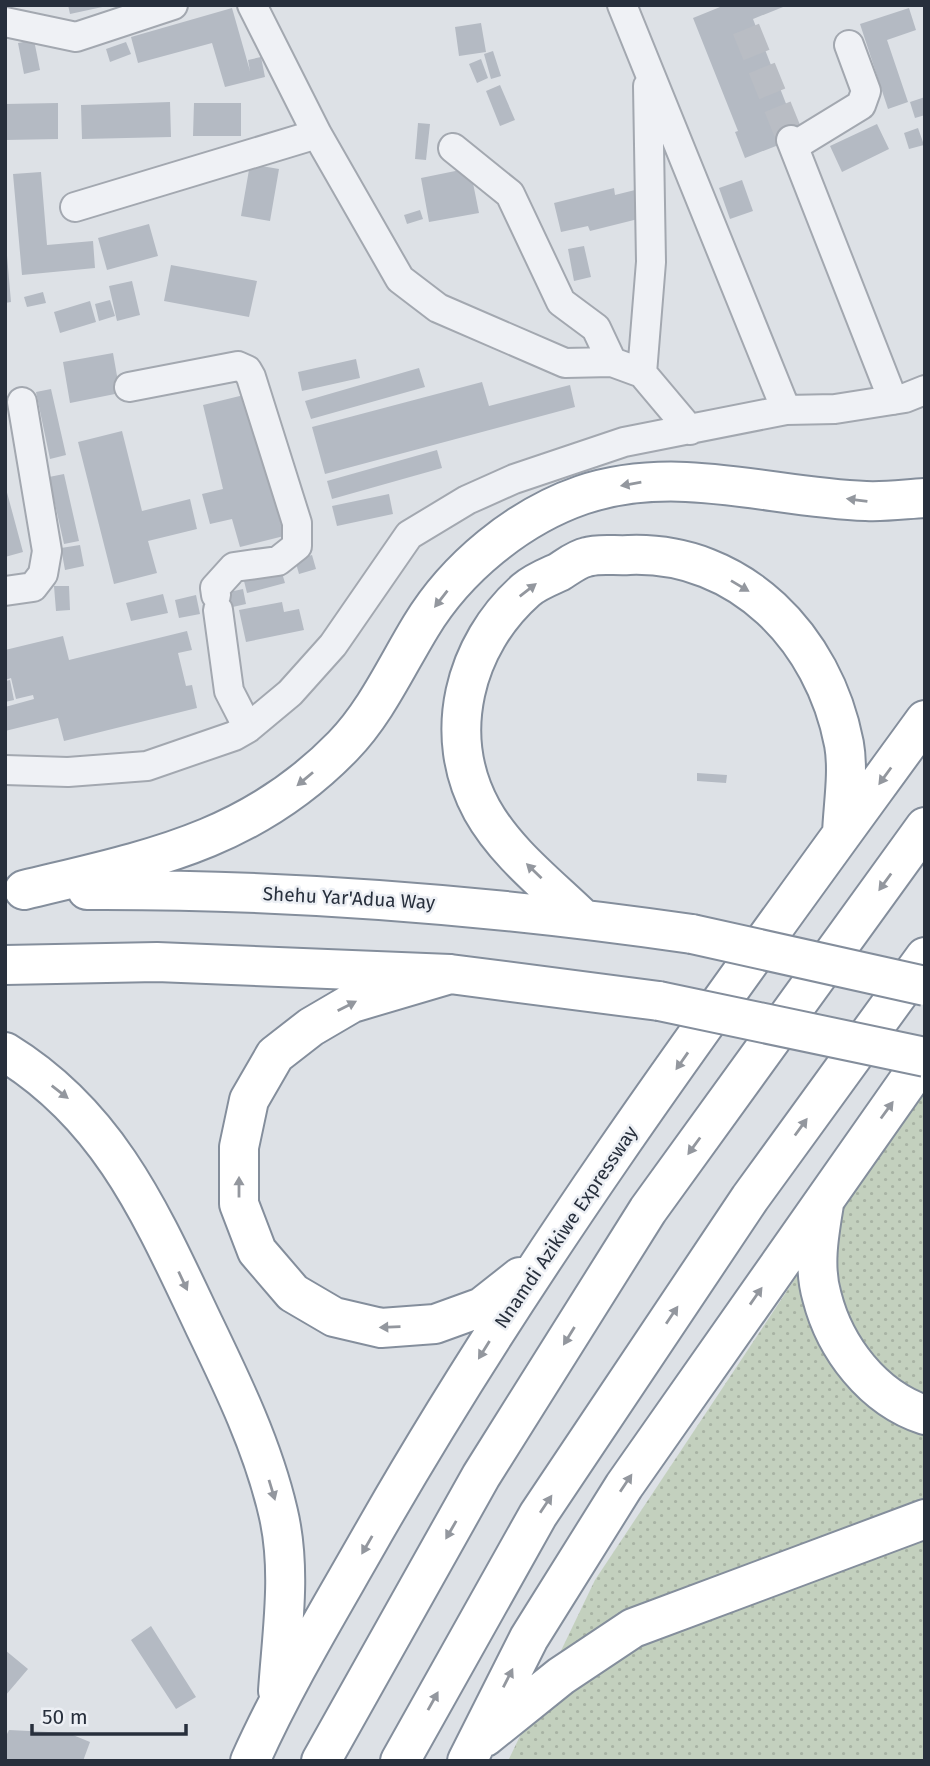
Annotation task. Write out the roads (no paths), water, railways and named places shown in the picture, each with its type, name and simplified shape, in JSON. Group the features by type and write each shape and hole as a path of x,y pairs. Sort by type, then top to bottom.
{"highway":[{"path":"15,891 168,855 242,824 261,811 300,783 343,746 384,692 422,624 468,565 530,520 582,495 636,482 723,482 867,502 925,498"},
{"path":"583,919 509,848 482,810 466,771 460,723 468,676 491,627 528,588 587,557 646,555 702,563 763,600 809,650 830,695 844,746 842,834"},
{"name":"Nnamdi Azikiwe Expressway","path":"250,1761 277,1701 414,1463 538,1263 925,720"},
{"path":"321,1761 481,1476 648,1210 925,827"},
{"name":"Shehu Yar'Adua Way","path":"15,891 179,890 309,894 452,904 692,934 925,986"},
{"path":"400,1761 538,1515 750,1198 925,957"},
{"path":"5,965 157,962 450,974 659,1001 925,1057 624,1486 528,1638 470,1754"},
{"path":"450,974 352,1003 311,1027 275,1055 249,1100 239,1147 239,1204 257,1251 293,1293 334,1317 381,1328 435,1324 482,1307 538,1263"},
{"path":"5,1052 71,1100 105,1141 138,1189 238,1397 279,1514 286,1578 277,1701"},
{"path":"825,1196 817,1250 821,1295 839,1341 872,1385 925,1415"},
{"path":"470,1754 561,1676 633,1628 925,1519"}],"street":[{"path":"5,23 76,37 173,5"},
{"path":"252,5 317,134 400,279 438,308 565,363 611,362 642,373 690,430"},
{"path":"622,5 786,410"},
{"path":"849,45 866,92 861,105 793,143 893,400"},
{"path":"642,373 651,262 648,70"},
{"path":"75,207 317,134"},
{"path":"453,148 510,194 561,302 596,328 611,362"},
{"path":"129,387 238,366 247,369 251,377 298,523 297,546 278,561 234,567 215,588 217,691 248,728"},
{"path":"5,770 68,772 148,766 248,728 290,694 333,645 409,535 467,500 514,479 624,442 786,410 835,409 893,400 925,390"},
{"path":"5,591 33,587 43,574 47,551 22,401"}],"tunnel":[{"path":"746,29 791,140"}]}
